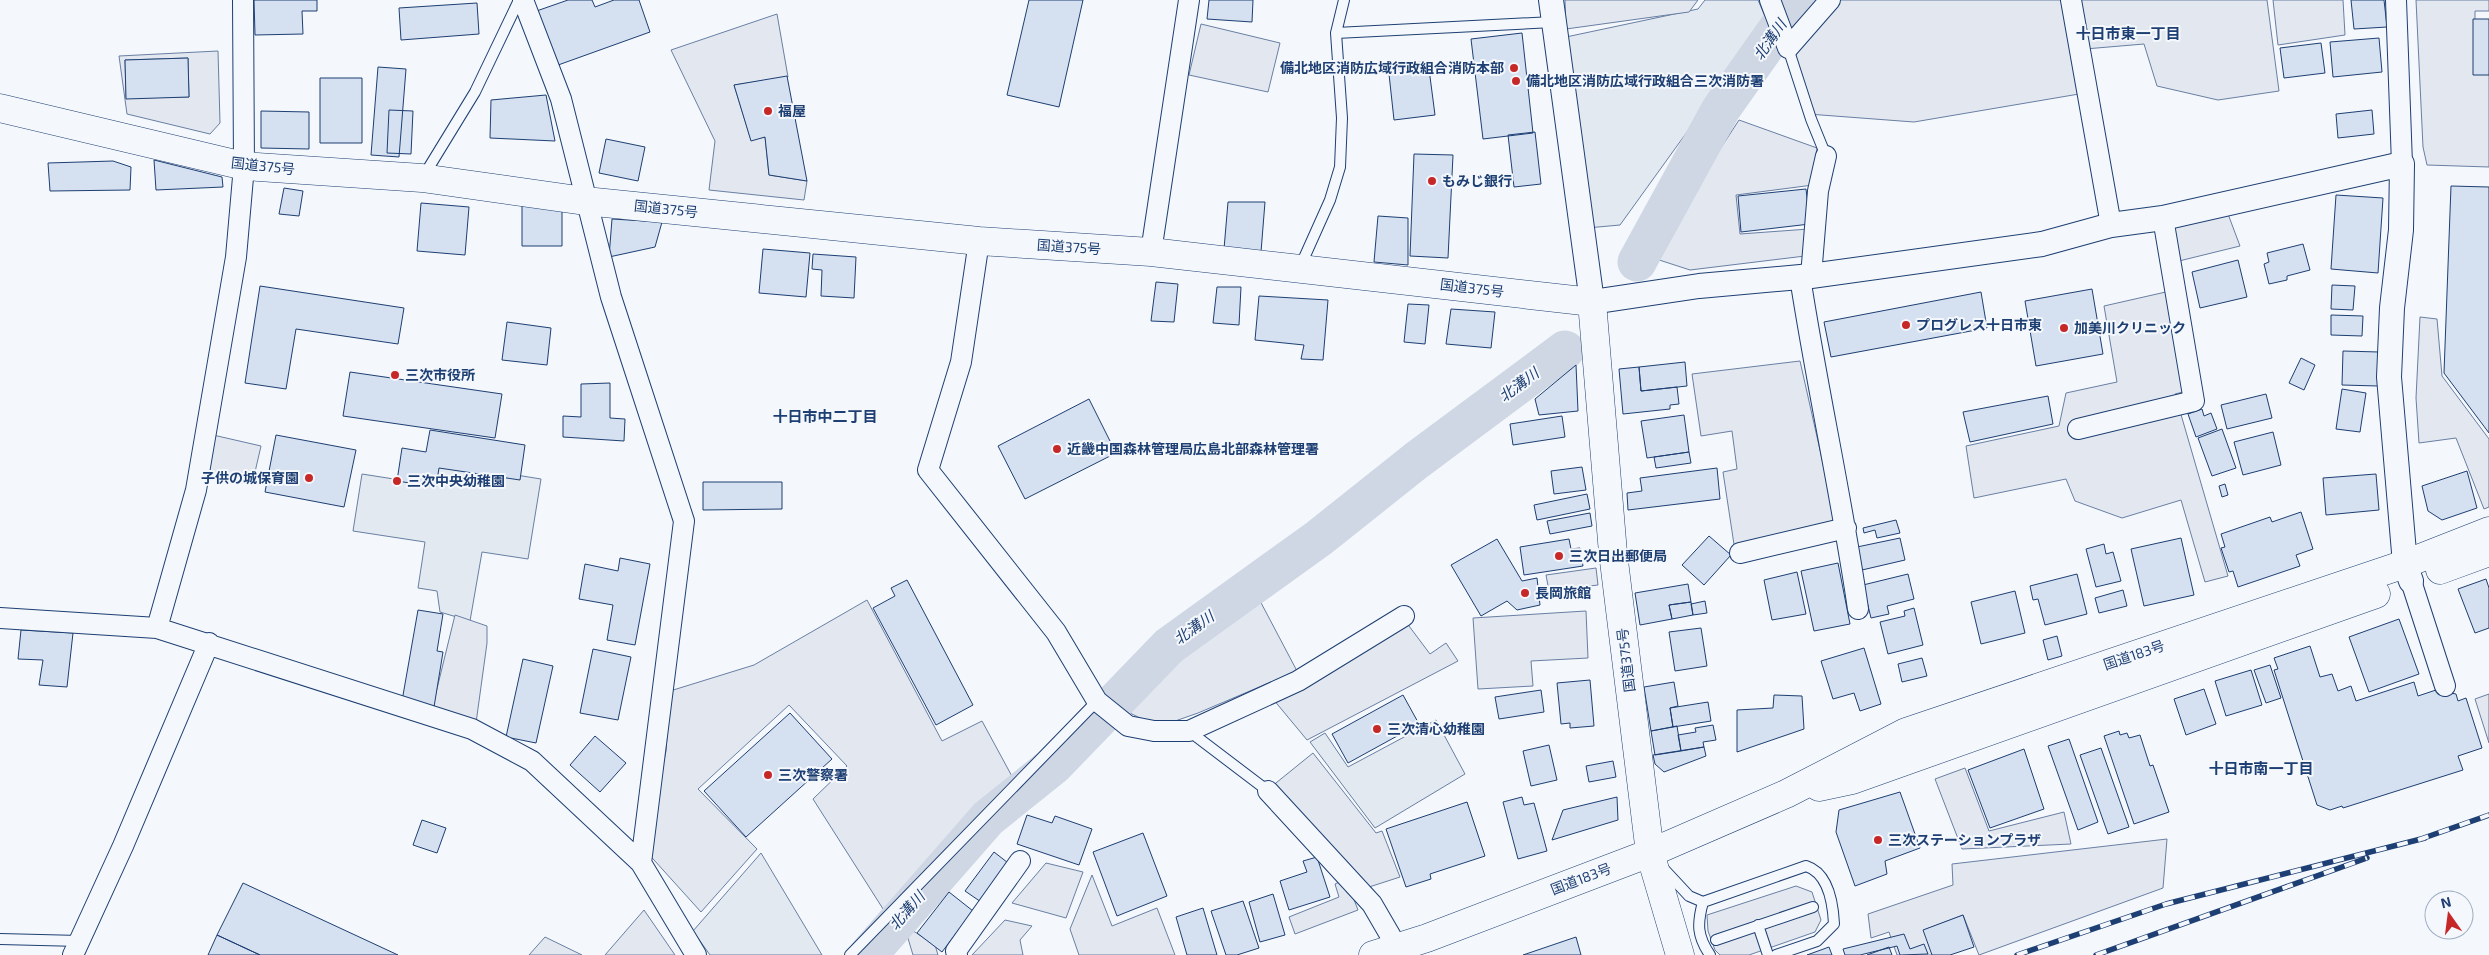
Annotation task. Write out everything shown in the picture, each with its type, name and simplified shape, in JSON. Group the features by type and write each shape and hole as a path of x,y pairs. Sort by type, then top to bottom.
{"main road":[{"name":"国道375号","path":"0,108 244,166 422,178 586,201 978,240 1151,252 1592,302 1613,553 1650,853 1680,955"},
{"name":"国道183号","path":"2408,573 2489,531"},
{"name":"国道183号","path":"1385,951 1650,853 1786,794 1906,732 2408,573 2489,552"}],"street":[{"path":"157,628 196,490 236,257 244,166 243,0"},
{"path":"523,0 560,99 611,297 684,520 641,863"},
{"path":"1151,252 1189,0"},
{"path":"1770,0 1788,48 1830,0"},
{"path":"2071,0 2112,225"},
{"path":"2396,0 2402,164 2401,230 2392,308 2389,377 2408,573 2445,686"},
{"path":"1552,11 1592,302 1698,286 1805,276 2042,244 2112,225 2163,218 2402,164"},
{"path":"1826,156 1818,191 1805,276 1809,338 1846,528 1858,610"},
{"path":"2078,429 2194,401 2163,218"},
{"path":"978,240 961,362 928,470 1056,632 1106,708 1128,726 1154,731 1189,731 1298,681 1404,616"},
{"path":"1740,553 1846,528"},
{"path":"0,618 157,628 209,643 472,729 532,760 641,863 696,955"},
{"path":"76,948 124,846 209,643"},
{"path":"1268,791 1372,904 1385,951"},
{"path":"957,955 956,951 1020,861"}],"lane":[{"path":"422,178 475,92 519,0"},
{"path":"1300,268 1330,200 1340,167 1342,118 1336,33 1344,0"},
{"path":"1336,33 1552,11"},
{"path":"1788,48 1811,119 1826,156"},
{"path":"850,955 1106,708"},
{"path":"1189,731 1268,791"},
{"path":"1650,853 1689,896 1703,902 1806,866 1814,869 1820,874 1833,906 1834,924 1817,940 1776,955"},
{"path":"1703,902 1698,923 1705,948 1710,955"},
{"path":"1716,940 1813,907"},
{"path":"1758,925 1768,955"},
{"path":"0,940 76,948"}],"shaded area":[{"path":"1565,0 1698,0 1689,12 1566,29"},
{"path":"1705,0 1758,0 1767,21 1620,225 1587,228 1566,37 1698,9"},
{"path":"1830,0 2067,0 2079,94 1914,122 1808,114 1788,48"},
{"path":"2073,0 2267,0 2279,91 2218,100 2157,86 2144,44 2085,49"},
{"path":"2273,0 2343,0 2345,35 2278,45"},
{"path":"2416,0 2489,0 2489,11 2475,11 2475,70 2489,71 2489,167 2427,165 2423,147"},
{"path":"777,14 788,77 734,85 751,140 765,137 769,175 807,181 804,200 709,190 715,141 671,50"},
{"path":"1201,24 1280,43 1268,92 1189,75"},
{"path":"218,51 220,123 210,134 127,114 119,56","holes":["188,58 189,97 126,98 125,60"]},
{"path":"1739,120 1817,148 1813,185 1736,195 1740,234 1809,229 1805,256 1690,270 1650,257"},
{"path":"2228,214 2240,246 2179,261 2173,227"},
{"path":"2179,289 2195,389 2175,394 2228,576 2205,582 2181,500 2122,518 2075,501 2066,479 1974,498 1966,446 2059,426 2066,393 2117,382 2104,306"},
{"path":"2420,317 2437,319 2442,376 2489,439 2489,507 2484,509 2456,438 2419,443 2416,398"},
{"path":"1800,361 1835,517 1830,527 1735,551 1723,472 1737,469 1732,431 1701,436 1692,374"},
{"path":"200,432 261,446 252,485 191,472"},
{"path":"436,462 541,479 528,559 482,552 470,621 440,612 437,591 418,588 425,542 353,531 362,474 432,485"},
{"path":"1596,568 1598,585 1549,591 1546,575"},
{"path":"1258,597 1297,671 1198,713 1158,727 1126,711 1169,668"},
{"path":"867,600 942,741 982,721 1014,780 885,912 813,799 847,766 789,705 698,789 757,849 701,912 645,850 666,751 670,691 754,665"},
{"path":"1586,611 1588,658 1531,661 1533,686 1478,689 1473,618"},
{"path":"455,615 487,626 487,643 476,723 432,709"},
{"path":"1406,622 1430,654 1446,643 1458,661 1307,740 1273,699"},
{"path":"2489,694 2489,743 2475,699"},
{"path":"1436,720 1465,774 1375,828 1310,742 1325,733 1348,767"},
{"path":"1313,753 1376,833 1382,831 1400,877 1366,888 1271,787"},
{"path":"1965,768 1989,831 2064,812 2071,844 1962,849 1935,779"},
{"path":"2167,839 2163,888 1979,955 1963,915 1924,930 1934,955 1897,955 1889,932 1871,938 1868,914 1953,885 1952,864"},
{"path":"761,853 822,955 710,955 693,931"},
{"path":"1046,863 1083,872 1066,918 1012,903"},
{"path":"1092,875 1112,926 1157,908 1175,955 1079,955 1070,929"},
{"path":"1346,879 1358,910 1295,934 1289,917 1339,897 1335,884"},
{"path":"1796,886 1812,892 1821,920 1815,932 1749,955 1720,955 1715,950 1708,931 1707,915"},
{"path":"644,910 675,955 605,955"},
{"path":"1005,920 1032,926 1020,940 1023,955 972,955"},
{"path":"904,925 935,945 938,955 913,955"},
{"path":"545,937 582,955 529,955"}],"building":[{"path":"254,0 317,0 317,11 302,11 303,34 255,35"},
{"path":"568,0 592,0 595,7 614,0 639,0 650,32 547,69 528,14"},
{"path":"1029,0 1083,0 1059,107 1007,95"},
{"path":"1209,0 1253,0 1252,22 1207,19"},
{"path":"2351,0 2384,0 2387,27 2354,29"},
{"path":"477,3 479,34 401,40 399,8"},
{"path":"2473,19 2489,19 2489,75 2473,75"},
{"path":"1522,33 1533,133 1483,139 1471,39"},
{"path":"2379,38 2382,72 2333,77 2330,42"},
{"path":"2321,43 2325,73 2284,78 2280,48"},
{"path":"188,58 189,97 126,99 125,60"},
{"path":"1422,62 1422,70 1429,69 1435,115 1394,120 1389,74 1396,73 1395,65"},
{"path":"378,67 406,69 399,157 371,155"},
{"name":"福屋","path":"787,76 807,181 769,175 765,137 751,141 734,85"},
{"path":"320,78 362,78 362,143 320,143"},
{"path":"546,95 555,141 490,138 491,100"},
{"path":"389,110 413,111 411,154 387,153"},
{"path":"2372,110 2374,134 2338,138 2336,114"},
{"path":"261,111 309,112 309,149 261,148"},
{"path":"1535,132 1541,184 1514,187 1508,135"},
{"path":"606,139 645,147 638,181 599,173"},
{"name":"もみじ銀行","path":"1414,154 1453,155 1448,258 1410,256"},
{"path":"154,160 222,177 223,187 156,190"},
{"path":"113,161 131,167 130,190 50,191 48,163"},
{"path":"2451,186 2489,187 2489,433 2444,373"},
{"path":"284,188 303,191 299,216 279,214"},
{"path":"1806,189 1810,224 1741,232 1738,196"},
{"path":"2336,195 2383,198 2378,273 2331,269"},
{"path":"1228,202 1265,202 1261,252 1224,249"},
{"path":"421,203 469,207 465,255 417,251"},
{"path":"522,206 562,206 562,246 522,246"},
{"path":"1378,216 1408,218 1408,265 1374,262"},
{"path":"612,219 662,222 655,247 609,257"},
{"path":"2303,244 2310,270 2287,276 2287,280 2269,284 2264,264 2269,262 2267,253"},
{"path":"763,249 810,253 806,297 759,293"},
{"path":"813,254 856,257 854,298 821,296 822,270 812,269"},
{"path":"2238,260 2247,297 2200,308 2192,272"},
{"path":"1156,282 1178,284 1174,322 1151,321"},
{"path":"2332,285 2355,286 2353,310 2331,309"},
{"path":"260,286 404,308 398,344 296,329 286,389 245,383"},
{"path":"1217,287 1241,287 1239,325 1213,323"},
{"name":"加美川クリニック","path":"2092,289 2103,354 2036,366 2025,301"},
{"name":"プログレス十日市東","path":"1981,292 1987,328 1831,357 1824,322"},
{"path":"1259,296 1328,300 1323,360 1301,359 1304,345 1255,340"},
{"path":"1408,304 1429,305 1425,344 1404,342"},
{"path":"1451,309 1495,312 1491,348 1446,344"},
{"path":"2331,315 2363,316 2362,336 2331,335"},
{"path":"507,322 551,328 547,365 502,360"},
{"path":"2343,351 2379,352 2378,386 2342,385"},
{"path":"2301,358 2315,365 2304,390 2289,383"},
{"path":"1685,362 1687,386 1641,391 1639,367"},
{"path":"1576,365 1578,411 1539,415 1535,399"},
{"path":"1639,367 1641,391 1677,387 1679,404 1670,405 1670,409 1623,414 1619,369"},
{"path":"350,372 502,394 495,438 343,416"},
{"path":"610,383 610,418 625,419 624,441 563,437 563,416 581,417 581,384"},
{"path":"2342,389 2366,393 2360,432 2336,429"},
{"path":"2266,394 2272,418 2227,429 2221,405"},
{"path":"2048,396 2053,424 1970,442 1963,412"},
{"name":"近畿中国森林管理局広島北部森林管理署","path":"1089,399 1116,453 1025,499 998,446"},
{"path":"2202,409 2204,416 2211,413 2217,429 2196,437 2188,414"},
{"path":"1684,415 1689,452 1647,458 1641,421"},
{"path":"1562,416 1565,437 1513,445 1510,424"},
{"path":"2222,429 2236,468 2212,476 2198,438"},
{"path":"430,430 525,445 520,480 439,468 436,487 397,481 402,448 426,452"},
{"path":"2273,432 2281,465 2243,475 2234,442"},
{"path":"276,435 356,450 344,507 265,492"},
{"path":"1689,452 1691,463 1656,468 1654,457"},
{"path":"1582,467 1586,490 1554,494 1551,471"},
{"path":"1717,468 1720,499 1628,510 1627,493 1642,491 1640,478"},
{"path":"2467,471 2477,508 2442,520 2428,511 2422,486"},
{"path":"2376,474 2379,510 2326,515 2323,478"},
{"path":"703,482 782,482 782,509 703,510"},
{"path":"2225,484 2228,495 2222,497 2219,486"},
{"path":"1587,494 1590,509 1537,520 1534,505"},
{"path":"2301,512 2313,549 2296,555 2300,566 2238,587 2233,571 2229,572 2221,548 2225,547 2221,534 2270,517 2272,522"},
{"path":"1590,513 1592,526 1550,534 1547,521"},
{"path":"1896,520 1900,533 1877,538 1875,530 1864,533 1863,528"},
{"path":"1709,536 1731,555 1704,585 1682,565"},
{"path":"1900,538 1905,560 1862,570 1857,547"},
{"path":"2181,538 2194,595 2144,606 2131,549"},
{"path":"1497,539 1522,581 1537,578 1540,605 1517,610 1507,601 1481,616 1451,565"},
{"path":"1569,539 1571,549 1580,548 1583,566 1524,575 1520,547"},
{"path":"2104,544 2106,554 2113,552 2121,581 2096,587 2086,549"},
{"path":"620,558 650,564 635,645 607,640 613,605 579,599 585,564 618,571"},
{"path":"1838,563 1850,624 1814,631 1801,571"},
{"path":"1797,572 1806,614 1772,620 1764,580"},
{"path":"1908,574 1914,599 1887,606 1889,614 1871,618 1863,585"},
{"path":"2077,574 2087,614 2045,625 2038,599 2033,600 2030,586"},
{"path":"2486,579 2489,588 2489,628 2475,633 2458,589"},
{"path":"907,580 973,705 936,725 873,608 895,596 891,588"},
{"path":"1688,584 1691,602 1669,605 1672,619 1640,625 1635,593"},
{"path":"2123,590 2127,606 2099,613 2095,598"},
{"path":"2015,591 2025,633 1981,644 1971,602"},
{"path":"1705,601 1707,613 1693,615 1691,604"},
{"path":"1691,602 1693,615 1672,619 1669,605"},
{"path":"1914,608 1923,645 1888,654 1880,622 1905,616 1904,611"},
{"path":"418,610 443,614 437,651 443,652 434,707 402,701"},
{"path":"2399,619 2419,674 2369,692 2349,637"},
{"path":"1701,628 1707,666 1675,671 1669,632"},
{"path":"21,630 73,633 67,687 39,685 43,660 18,659"},
{"path":"2057,636 2062,656 2048,660 2043,640"},
{"path":"2310,646 2320,677 2332,674 2338,691 2351,686 2356,701 2414,682 2418,696 2436,690 2456,694 2458,701 2466,698 2482,748 2458,756 2463,770 2343,808 2342,806 2330,810 2317,805 2274,670 2278,669 2274,658"},
{"path":"1864,648 1881,704 1860,711 1854,693 1833,699 1821,661"},
{"path":"593,649 631,657 618,720 580,713"},
{"path":"1922,658 1927,676 1902,682 1898,664"},
{"path":"523,659 553,666 536,743 506,737"},
{"path":"2270,665 2281,698 2266,703 2254,670"},
{"path":"2251,670 2262,705 2226,716 2215,681"},
{"path":"1590,680 1594,726 1570,728 1570,723 1561,724 1557,683"},
{"path":"1674,682 1678,706 1670,708 1673,727 1651,731 1644,687"},
{"path":"2204,689 2216,724 2186,735 2174,699"},
{"path":"1541,690 1544,712 1499,719 1495,697"},
{"path":"1403,695 1419,724 1348,763 1332,734"},
{"path":"1774,695 1802,696 1804,729 1737,752 1737,710 1773,708"},
{"path":"1708,702 1711,721 1673,727 1670,708"},
{"name":"三次警察署","path":"790,713 832,759 746,837 704,791"},
{"path":"1713,725 1716,740 1703,742 1704,747 1681,751 1678,735 1696,732 1695,728"},
{"path":"1677,726 1681,751 1655,755 1651,731"},
{"path":"2119,731 2120,735 2127,733 2129,738 2140,735 2150,766 2153,765 2169,812 2134,824 2104,736"},
{"path":"595,736 626,763 600,792 570,765"},
{"path":"2069,739 2098,822 2078,830 2048,746"},
{"path":"1549,745 1557,780 1531,786 1523,751"},
{"path":"1704,747 1706,756 1664,772 1655,764 1653,755"},
{"path":"2101,748 2129,827 2108,834 2080,755"},
{"path":"2024,749 2044,809 1990,828 1968,770"},
{"path":"1613,761 1616,777 1589,782 1586,766"},
{"name":"三次ステーションプラザ","path":"1900,792 1920,848 1885,861 1887,874 1855,886 1836,832 1839,810"},
{"path":"1522,797 1524,805 1534,803 1547,851 1518,859 1503,802"},
{"path":"1617,797 1618,820 1552,840 1563,810"},
{"path":"1467,802 1485,856 1430,874 1431,879 1406,887 1386,829"},
{"path":"1027,815 1052,823 1055,816 1092,829 1079,865 1017,844"},
{"path":"422,820 446,828 437,853 413,845"},
{"path":"1143,833 1167,896 1117,916 1093,852"},
{"path":"994,852 1012,866 984,904 965,891"},
{"path":"1317,857 1330,897 1289,910 1280,881 1307,872 1303,861"},
{"path":"243,883 398,955 260,955 217,935"},
{"path":"949,892 973,911 942,952 917,933"},
{"path":"1273,894 1285,935 1260,942 1249,902"},
{"path":"1243,901 1259,948 1237,955 1226,955 1211,911"},
{"path":"1203,908 1217,955 1187,955 1176,917"},
{"path":"1963,915 1974,947 1950,955 1932,955 1923,930"},
{"path":"1904,934 1910,949 1924,944 1928,954 1900,955 1897,946 1860,955 1845,955 1843,949"},
{"path":"217,935 260,955 208,955"},
{"path":"1576,937 1581,955 1523,955"},
{"path":"1829,947 1832,955 1807,955"},
{"path":"1889,947 1892,955 1867,955"}],"waterway":[{"name":"北溝川","path":"1637,262 1721,109 1798,0"},
{"name":"北溝川","path":"868,955 988,818 1054,765 1169,646 1319,538 1417,460 1565,350"}],"railway":[{"path":"2418,840 2489,815"},
{"path":"2017,955 2166,904 2425,838"},
{"path":"2096,955 2367,858"}],"place":[{"name":"備北地区消防広域行政組合消防本部","path":"1514,68"},
{"name":"備北地区消防広域行政組合三次消防署","path":"1516,81"},
{"name":"福屋","path":"768,111"},
{"name":"もみじ銀行","path":"1432,181"},
{"name":"プログレス十日市東","path":"1906,325"},
{"name":"加美川クリニック","path":"2064,328"},
{"name":"三次市役所","path":"395,375"},
{"name":"近畿中国森林管理局広島北部森林管理署","path":"1057,449"},
{"name":"子供の城保育園","path":"309,478"},
{"name":"三次中央幼稚園","path":"397,481"},
{"name":"三次日出郵便局","path":"1559,556"},
{"name":"長岡旅館","path":"1525,593"},
{"name":"三次清心幼稚園","path":"1377,729"},
{"name":"三次警察署","path":"768,775"},
{"name":"三次ステーションプラザ","path":"1878,840"}],"district":[{"name":"十日市東一丁目","path":"2128,34"},
{"name":"十日市中二丁目","path":"825,417"},
{"name":"十日市南一丁目","path":"2261,769"}]}
